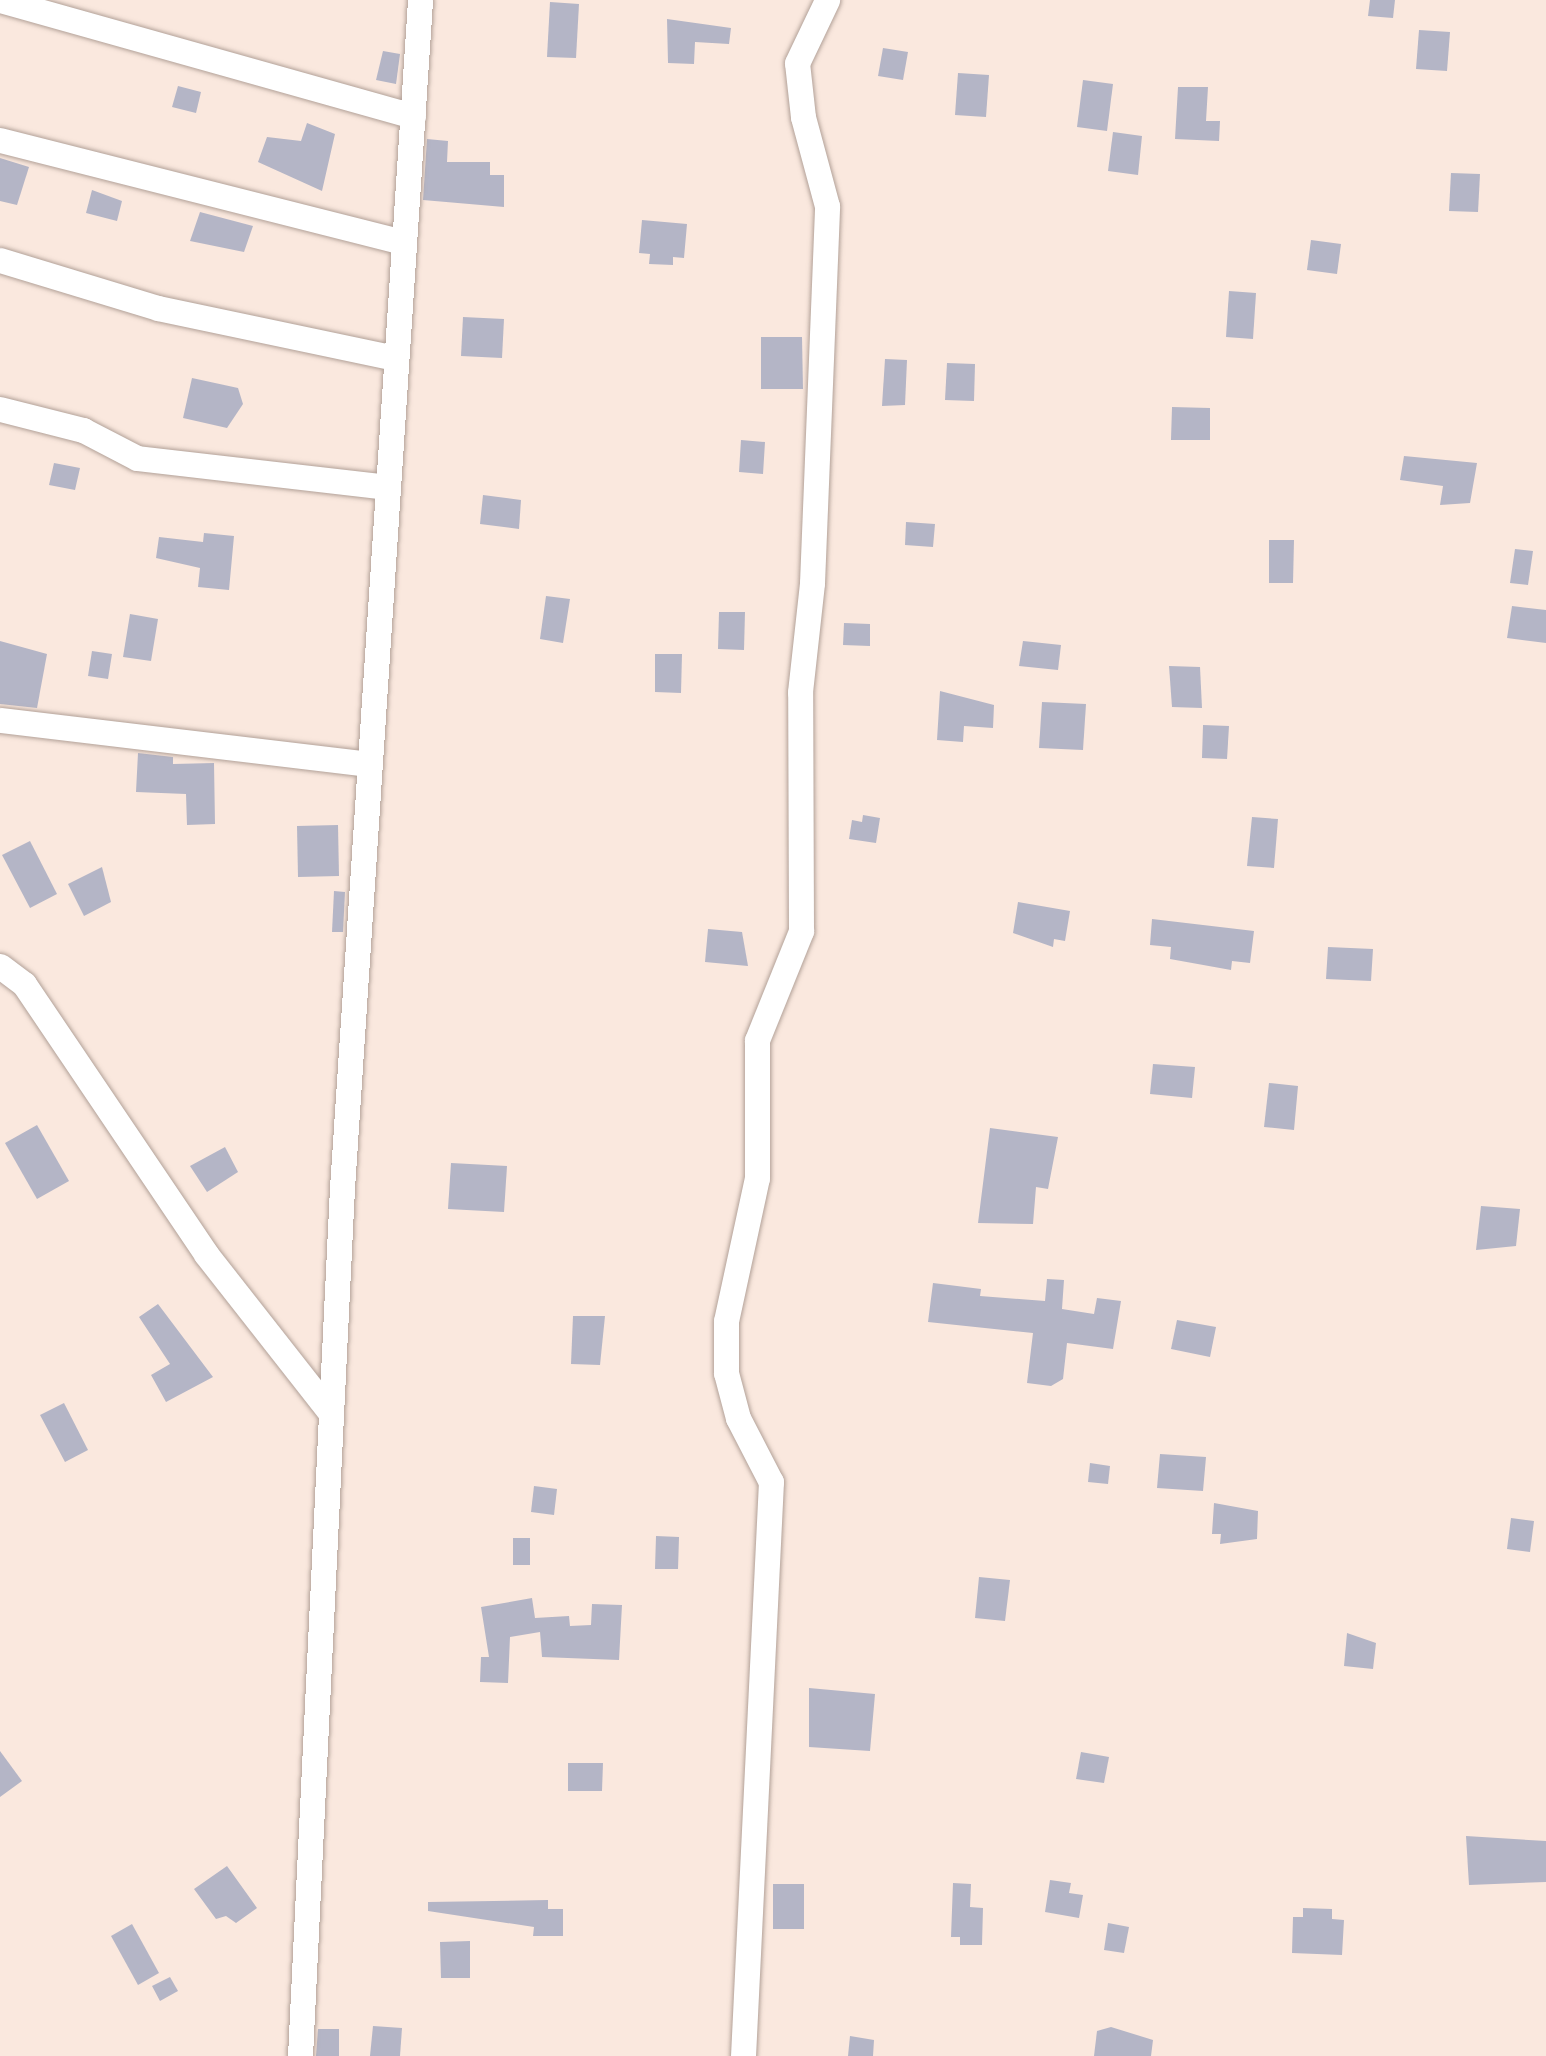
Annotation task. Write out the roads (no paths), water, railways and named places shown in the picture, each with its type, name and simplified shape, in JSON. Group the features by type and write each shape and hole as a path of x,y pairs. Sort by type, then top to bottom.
{"street":[{"path":"0,0 412,116"},
{"path":"300,2056 330,1412 420,0"},
{"path":"744,2056 771,1482 738,1418 726,1373 726,1321 757,1178 758,1040 802,931 800,692 812,583 827,206 804,117 797,62 827,0"},
{"path":"0,140 404,242"},
{"path":"0,260 158,308 395,358"},
{"path":"0,408 84,430 136,458 386,488"},
{"path":"0,720 369,764"},
{"path":"0,966 24,984 206,1254 330,1412"}]}
